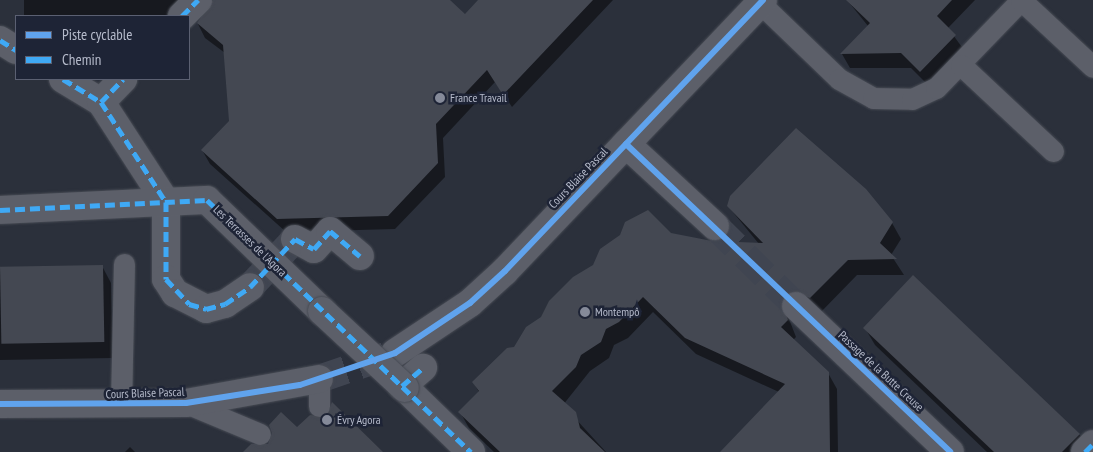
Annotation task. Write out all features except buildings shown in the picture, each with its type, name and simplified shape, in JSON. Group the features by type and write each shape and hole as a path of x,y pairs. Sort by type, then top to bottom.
{"street":[{"path":"183,15 198,0"},
{"name":"Cours Blaise Pascal","path":"394,352 470,303 626,144 761,1"},
{"path":"0,40 15,49"},
{"path":"65,80 101,102 166,202 166,279 175,293 206,309 225,304 250,286"},
{"path":"101,102 122,80"},
{"path":"626,144 714,226"},
{"name":"Les Terrasses de l'Agora","path":"0,210 207,200 322,311 410,381 471,452"},
{"path":"296,239 314,249 330,231 360,256"},
{"name":"Passage de la Butte Creuse","path":"796,306 950,452"},
{"name":"Cours Blaise Pascal","path":"0,404 121,406 186,403 319,379"},
{"path":"1086,452 1093,444"}],"lane":[{"path":"761,1 839,79 873,98 900,100 924,95 961,65 1022,0 1093,67"},
{"path":"961,65 1053,151"},
{"path":"121,406 124,264"},
{"path":"319,379 319,406"},
{"path":"186,403 260,434"}],"tunnel":[{"path":"715,226 796,306"},
{"path":"250,287 295,239"},
{"path":"319,379 395,353"}],"marked path":[{"path":"183,15 198,0"},
{"path":"0,40 15,49"},
{"path":"65,80 101,102 166,202 166,279 189,304 206,309 225,304 250,287 295,239 314,249 330,231 360,256"},
{"path":"101,102 122,80"},
{"path":"0,210 207,200 471,452"},
{"path":"402,386 423,368"},
{"path":"1085,452 1093,444"}],"cycle path":[{"path":"0,404 186,403 300,385 395,353 470,303 505,271 763,0"},
{"path":"626,144 950,452"}],"place":[{"name":"France Travail","path":"440,98"},
{"name":"Montempô","path":"585,312"},
{"name":"Évry Agora","path":"327,420"}]}
